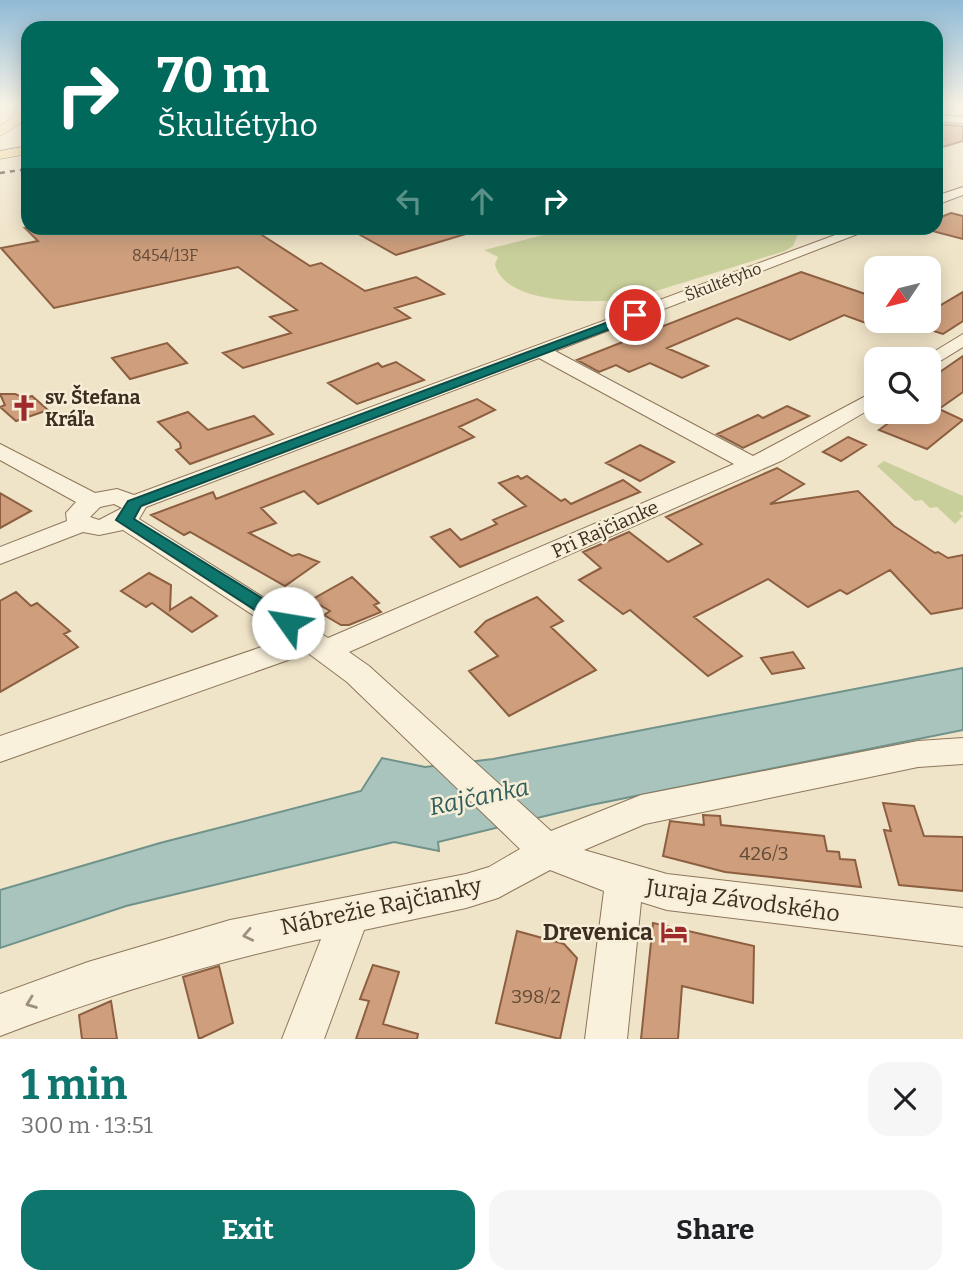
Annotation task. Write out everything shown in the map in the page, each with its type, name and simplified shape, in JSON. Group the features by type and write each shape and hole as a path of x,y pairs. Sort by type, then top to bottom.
{"main road":[{"path":"0,168 21,164"}],"street":[{"path":"943,198 963,191"},
{"name":"Škultétyho","path":"87,513 102,527 129,512 540,351 847,235"},
{"path":"941,354 963,339"},
{"path":"540,351 752,465"},
{"name":"Pri Rajčianke","path":"0,749 102,711 320,645 752,465 796,444 864,404"},
{"path":"0,451 87,513 0,556"},
{"path":"129,512 320,645 377,690 539,845"},
{"name":"Nábrežie Rajčianky","path":"0,1015 88,982 230,939 351,912 466,891 498,881 539,845 641,810 918,754 963,751"},
{"name":"Juraja Závodského","path":"539,845 624,882 727,901 963,927"},
{"path":"606,1039 624,882"},
{"path":"303,1039 351,912"}],"green space":[{"path":"543,235 798,235 793,246 785,251 630,299 597,301 554,299 515,288 502,278 495,264 498,257 484,250"},
{"path":"884,461 963,496 963,511 959,513 963,516 955,524 937,507 930,508 922,500 915,501 877,466"}],"water":[{"name":"Rajčanka","path":"963,668 963,730 591,805 438,842 439,851 394,842 126,906 0,948 0,890 160,843 361,791 382,758 425,767 493,759"}],"building":[{"path":"951,213 963,216 963,239 943,234 943,216"},
{"path":"32,235 262,235 310,266 321,263 365,291 416,277 444,294 395,308 410,318 243,368 223,353 291,333 270,317 297,310 238,267 54,308 1,248 38,241"},
{"path":"360,235 462,235 396,255"},
{"path":"801,272 864,294 864,322 844,315 790,340 737,318 667,348 708,366 682,378 650,363 629,372 616,365 599,372 577,360"},
{"path":"963,292 963,321 943,334 940,333 942,332 942,304"},
{"path":"167,343 187,363 130,379 112,358"},
{"path":"963,356 963,392 941,408 941,371"},
{"path":"396,362 424,380 357,404 328,383 378,363 382,367"},
{"name":"sv. Štefana Kráľa","path":"0,394 15,394 26,398 32,396 48,410 16,421 0,407 5,405"},
{"path":"477,399 495,410 459,427 474,437 318,504 304,491 261,508 276,523 249,533 292,556 299,554 319,562 285,586 190,532 184,535 151,515 213,492 216,499"},
{"path":"787,406 809,416 743,448 717,434 758,415 763,418"},
{"path":"941,410 963,420 927,449 879,430 887,424 941,424"},
{"path":"188,412 208,430 254,416 273,434 190,464 176,450 181,448 180,443 158,422"},
{"path":"848,437 866,445 841,461 823,452"},
{"path":"640,445 674,462 640,481 606,463"},
{"path":"777,468 804,484 770,504 858,491 894,526 935,553 948,558 963,555 963,608 931,614 890,570 847,594 840,590 808,607 768,579 694,617 742,656 708,676 630,610 623,614 579,580 601,568 583,552 629,532 668,562 702,544 666,517"},
{"path":"518,476 521,479 527,476 561,501 565,499 571,504 623,480 640,492 460,567 431,537 450,529 461,540 497,524 493,520 526,506 499,483"},
{"path":"0,493 31,511 0,528"},
{"path":"149,573 171,585 170,610 191,597 217,616 192,632 152,603 146,607 121,591"},
{"path":"352,577 379,603 374,605 381,612 349,625 341,625 324,615 330,611 311,600"},
{"path":"16,592 31,606 37,603 70,631 64,634 78,647 0,692 0,601"},
{"path":"537,597 563,621 551,627 596,670 509,716 469,671 498,656 475,632 486,621"},
{"path":"793,652 804,668 772,674 761,658"},
{"path":"883,803 914,806 924,836 963,837 963,891 899,885 884,830 891,831"},
{"path":"703,815 720,816 721,825 824,836 827,851 839,852 840,859 855,860 861,887 725,872 663,856 670,821 704,825"},
{"path":"653,923 754,946 753,1003 682,986 678,1039 641,1039"},
{"path":"517,931 564,944 577,958 560,1039 496,1023"},
{"path":"373,965 399,972 383,1024 418,1034 417,1039 356,1039 369,1001 360,999"},
{"path":"219,966 233,1023 199,1039 183,977"},
{"path":"111,1001 117,1039 82,1039 79,1015"}],"railway":[{"path":"0,173 21,170"}],"place":[{"name":"sv. Štefana Kráľa","path":"24,408"},
{"name":"Drevenica","path":"674,932"}],"route":[{"path":"288,623 124,520 134,509 133,504 635,315"}]}
